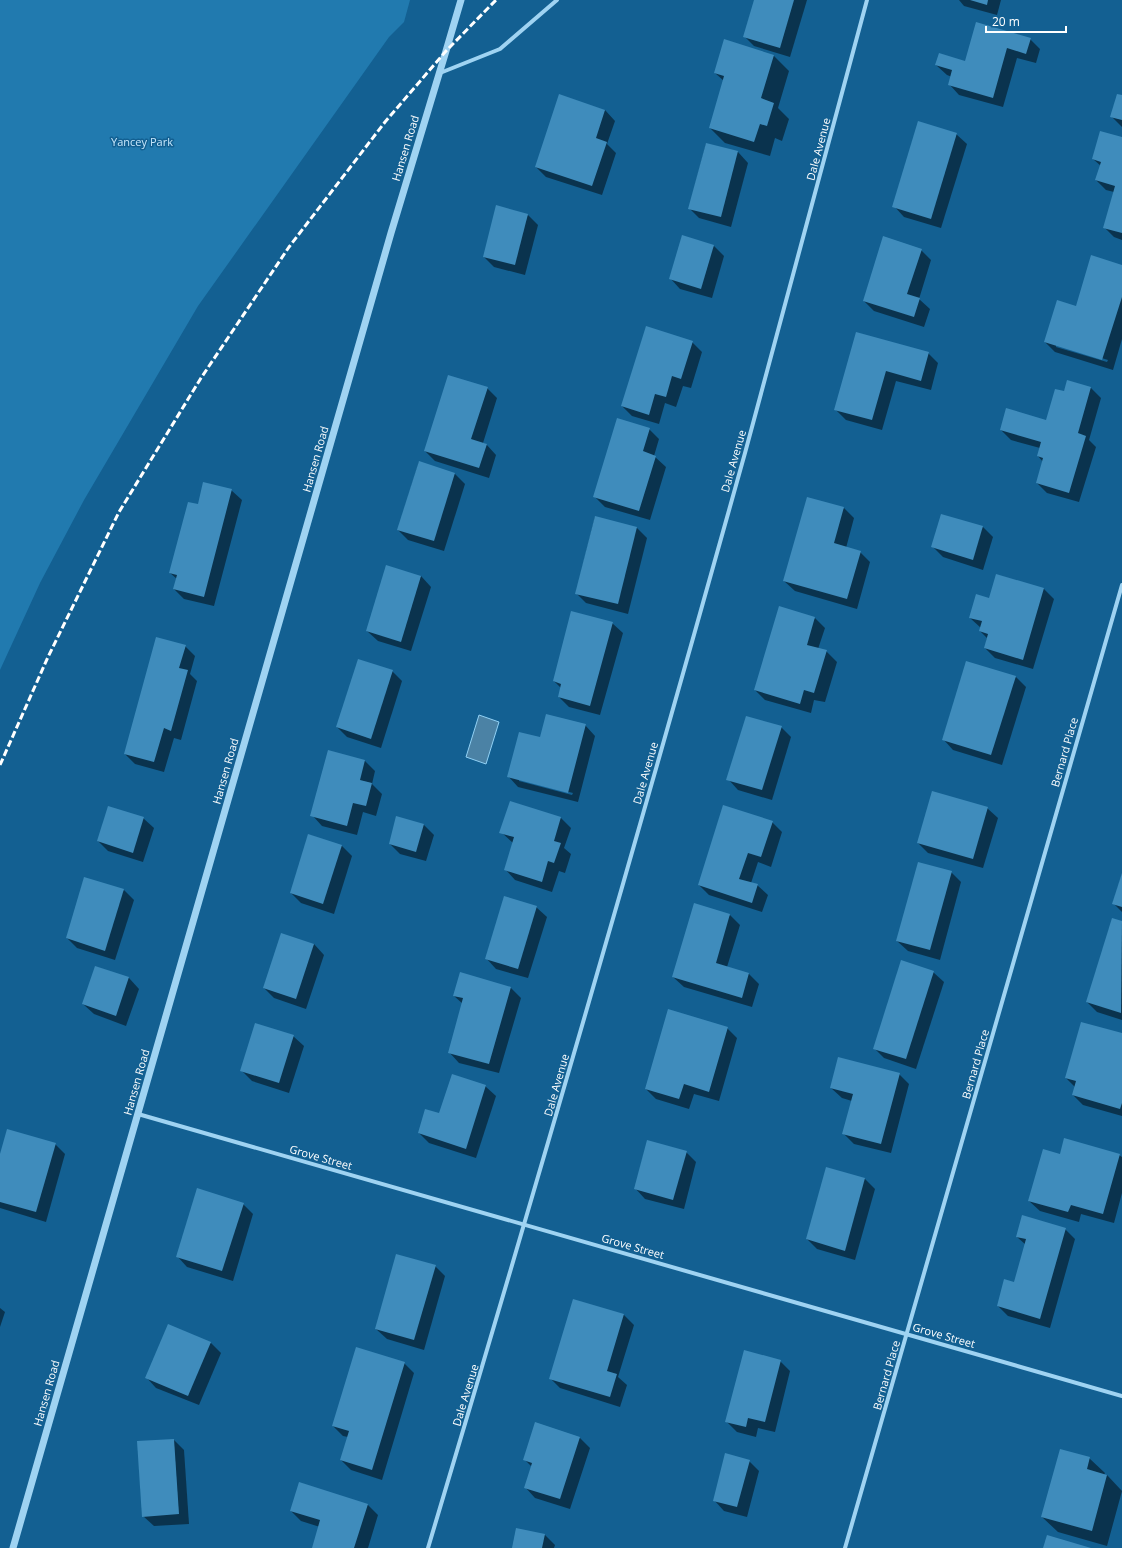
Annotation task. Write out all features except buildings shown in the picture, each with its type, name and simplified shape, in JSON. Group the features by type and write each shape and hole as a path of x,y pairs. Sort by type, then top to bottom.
{"street":[{"name":"Hansen Road","path":"13,1548 391,233 440,73 460,0"},
{"path":"440,73 500,49 557,0"},
{"name":"Dale Avenue","path":"428,1548 525,1224 744,456 867,0"},
{"name":"Bernard Place","path":"845,1548 1122,584"},
{"name":"Grove Street","path":"138,1114 1122,1396"}],"green space":[{"name":"Yancey Park","path":"0,0 410,0 404,22 389,37 198,306 84,500 40,583 0,670"}],"shaded area":[{"path":"479,715 499,722 486,764 466,757"}],"railway":[{"path":"0,765 48,657 119,512 201,378 289,247 385,122 446,51 496,0"}]}
